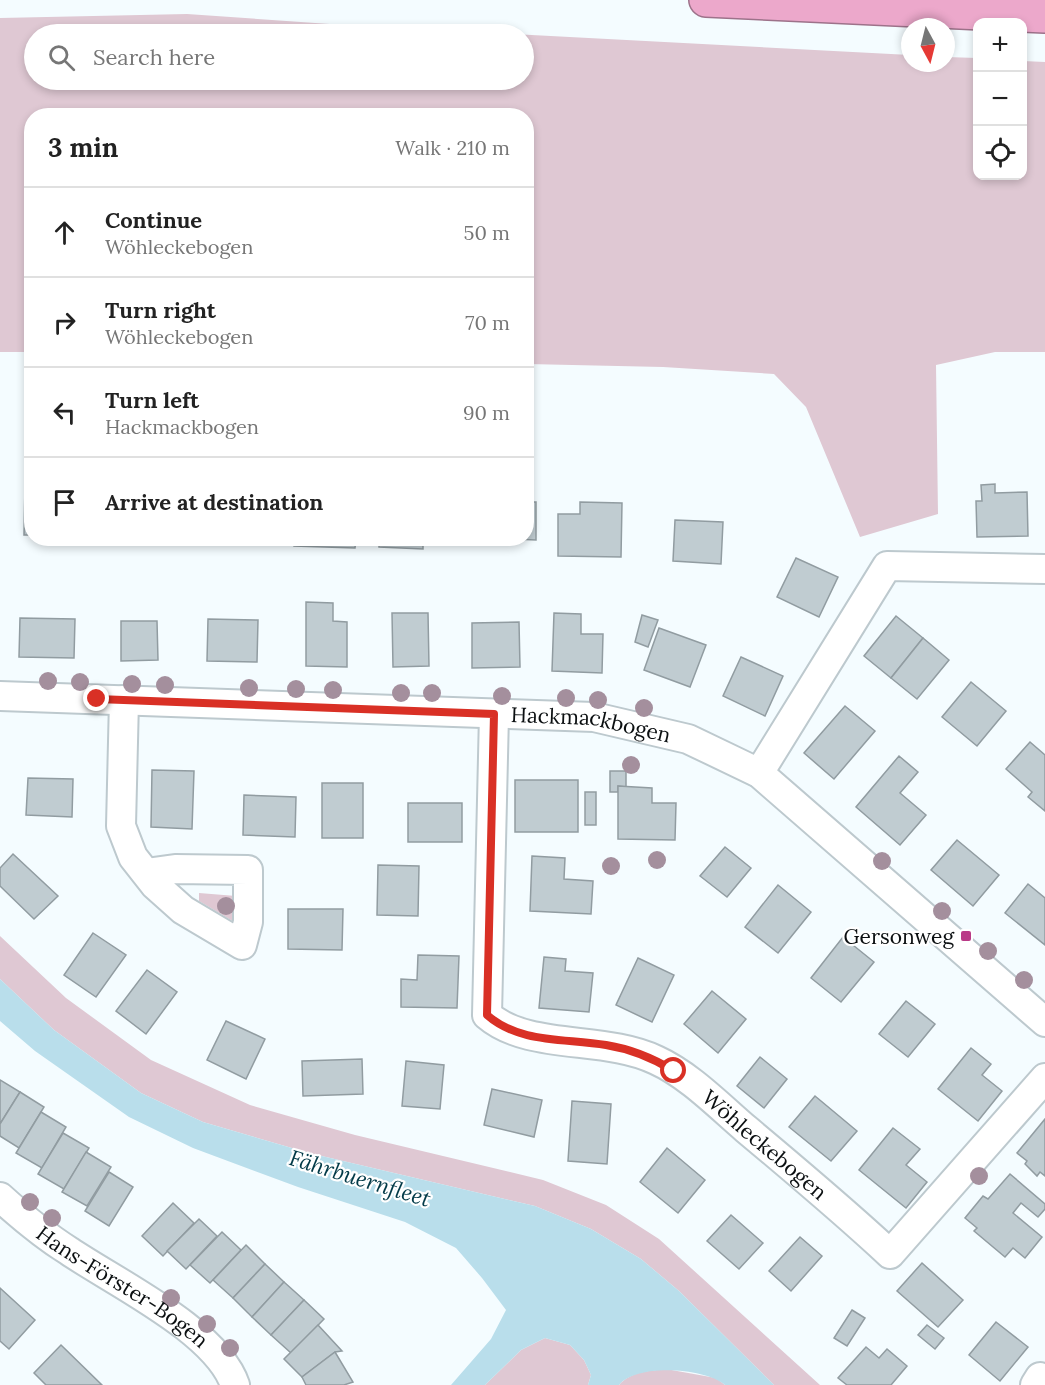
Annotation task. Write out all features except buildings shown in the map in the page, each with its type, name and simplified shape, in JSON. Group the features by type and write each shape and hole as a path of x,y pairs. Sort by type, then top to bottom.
{"highway":[{"path":"706,0 1045,16"}],"street":[{"path":"759,773 887,566 1045,569"},
{"name":"Hackmackbogen","path":"0,696 594,717 688,738 759,773 1045,1022"},
{"path":"124,700 121,826 133,857 146,873"},
{"name":"Wöhleckebogen","path":"494,714 487,1015 498,1025 512,1032 529,1036 630,1050 656,1060 698,1088 890,1254 1045,1078"},
{"name":"Hans-Förster-Bogen","path":"0,1197 66,1250 204,1340 222,1360 235,1385"},
{"path":"1035,1385 1040,1377 1045,1380"}],"shaded area":[{"path":"187,14 330,24 24,24 24,90 534,90 534,36 901,55 901,72 955,72 955,57 973,58 973,180 1027,180 1027,61 1045,62 1045,352 995,352 936,365 938,514 860,537 806,407 774,374 663,367 534,364 534,108 24,108 24,352 0,352 0,18"},
{"path":"199,893 236,896 233,920 199,901"},
{"path":"0,936 66,998 151,1060 250,1105 355,1135 543,1180 606,1205 659,1239 820,1385 774,1385 679,1291 641,1259 591,1229 535,1206 309,1153 203,1122 141,1093 54,1030 0,979"},
{"path":"545,1338 570,1345 584,1360 591,1375 588,1385 485,1385 521,1350"},
{"path":"666,1369 716,1378 725,1385 619,1385 635,1374"}],"water":[{"name":"Fährbuernfleet","path":"0,979 54,1030 141,1093 203,1122 309,1153 535,1206 591,1229 641,1259 679,1291 774,1385 725,1385 703,1375 671,1370 640,1373 619,1385 588,1385 591,1375 584,1360 570,1345 545,1338 521,1350 485,1385 451,1385 491,1339 506,1310 456,1248 405,1222 298,1187 193,1148 129,1117 35,1051 0,1021"}],"place":[{"name":"Gersonweg","path":"966,936"}],"route":[{"path":"97,699 494,714 487,1015 498,1025 512,1032 630,1050 656,1060 674,1071"}]}
